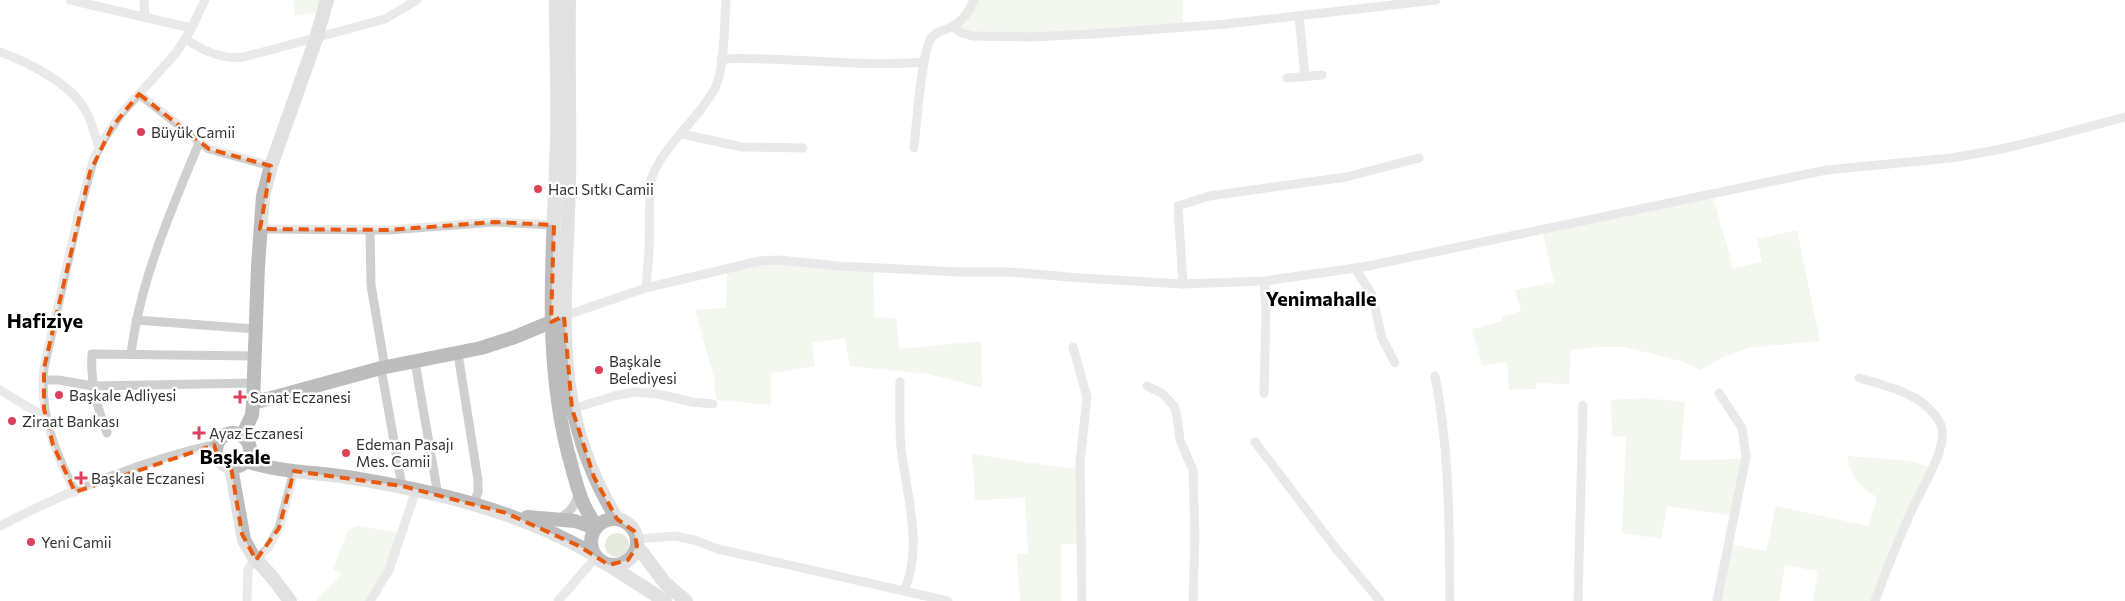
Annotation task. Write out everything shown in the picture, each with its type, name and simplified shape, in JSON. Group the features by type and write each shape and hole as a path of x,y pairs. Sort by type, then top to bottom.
{"street":[{"path":"70,0 191,28"},
{"path":"144,0 145,17"},
{"path":"76,492 53,445 45,417 43,380 79,212 99,148 121,114 176,53 205,0"},
{"path":"242,436 252,415 263,196 271,166 316,39 327,0"},
{"path":"185,39 218,56 235,58 316,39 385,19 417,0"},
{"path":"556,0 557,137 554,225 557,319"},
{"path":"569,0 570,135 553,368 566,411 594,477 617,519"},
{"path":"646,288 649,252 650,183 660,162 700,112 715,87 721,59 726,0"},
{"path":"914,148 924,62 929,40 933,35 953,26 965,16 974,0"},
{"path":"953,26 961,33 972,36 1032,37 1151,30 1299,16 1436,0"},
{"path":"1299,16 1305,76"},
{"path":"0,52 34,67 75,96 85,110 99,148"},
{"path":"721,59 764,58 882,64 924,62"},
{"path":"1287,78 1322,75"},
{"path":"139,94 200,143 218,153 252,159 271,166"},
{"path":"253,403 383,368 458,354 498,343 557,319 646,288 751,262 780,260 839,266 960,272 1009,272 1182,284 1264,281 1355,268 1482,243 1624,211 1826,170 1951,158 1997,150 2125,116"},
{"path":"682,134 742,147 803,148"},
{"path":"131,354 136,320 159,243 200,143"},
{"path":"1182,284 1178,206 1209,196 1346,177 1420,158"},
{"path":"260,229 419,229 494,222 554,225"},
{"path":"370,230 371,285 402,486"},
{"path":"1355,268 1372,295 1382,338 1395,363"},
{"path":"1264,281 1266,309 1264,393"},
{"path":"136,320 255,329"},
{"path":"1073,347 1087,397 1080,462 1082,601"},
{"path":"107,433 99,410 94,386 92,354 255,356"},
{"path":"458,354 478,480 478,492 474,504"},
{"path":"415,362 438,495"},
{"path":"1436,376 1444,421 1447,462 1450,601"},
{"path":"1858,378 1902,391 1918,400 1935,415 1941,424 1943,432 1938,455 1911,512 1875,601"},
{"path":"43,380 58,380 94,386 254,384"},
{"path":"900,382 901,438 910,500 913,546 910,572 904,591"},
{"path":"1148,386 1163,394 1174,406 1180,440 1192,470 1195,536 1193,601"},
{"path":"0,390 45,417"},
{"path":"566,411 614,396 634,392 658,394 692,402 713,404"},
{"path":"1717,601 1746,457 1744,435 1740,422 1719,393"},
{"path":"1578,601 1583,405"},
{"path":"566,411 579,492 596,527"},
{"path":"0,526 76,492 163,460 217,444 229,434 242,436 248,442 249,448 246,461 239,466 231,467 223,464 218,458 217,444"},
{"path":"1255,442 1334,546 1380,601"},
{"path":"246,461 261,466 402,486 514,516 595,556 665,601"},
{"path":"231,467 242,534 247,546 256,560 290,601"},
{"path":"247,601 247,574 250,567 268,548 279,528 294,471"},
{"path":"370,601 389,570 416,490"},
{"path":"554,520 561,518 572,509 579,492"},
{"path":"514,516 575,521 596,527"},
{"path":"595,556 590,542 596,527 608,520 617,519 625,522 632,528 637,543 665,582 686,601"},
{"path":"609,565 617,565 628,560 637,543 662,536 684,537 718,549 948,601"},
{"path":"558,601 595,556"}],"highlighted area":[{"path":"139,94 209,149 271,166 260,229 389,230 494,222 554,225 551,322 564,316 572,409 594,477 617,519 634,531 637,546 628,560 609,565 579,546 506,513 402,486 294,471 279,528 256,560 242,534 231,467 219,460 214,445 75,492 53,445 44,409 44,368 90,172 112,127"}],"shaded area":[{"path":"293,0 327,0 324,11 295,16"},
{"path":"974,0 1183,0 1183,27 973,36 957,30"},
{"path":"1712,193 1733,268 1762,262 1757,239 1797,230 1820,341 1749,348 1723,357 1701,370 1681,361 1625,347 1571,350 1569,384 1537,383 1536,389 1509,390 1507,362 1482,366 1472,329 1502,321 1501,317 1521,311 1515,290 1554,282 1542,230"},
{"path":"759,261 873,267 875,317 896,318 899,349 981,341 982,388 928,374 850,366 845,338 812,343 815,366 771,373 771,405 716,400 714,378 695,310 726,308 727,267"},
{"path":"1643,398 1685,402 1680,460 1745,459 1734,516 1667,506 1661,539 1622,533 1626,437 1612,436 1611,400"},
{"path":"972,454 1080,470 1082,544 1061,544 1061,601 1020,601 1017,554 1028,553 1025,498 975,500"},
{"path":"1847,456 1912,461 1932,468 1875,601 1813,601 1818,571 1785,565 1779,601 1717,601 1729,544 1766,551 1776,506 1869,526 1877,497 1865,489 1857,480"},
{"path":"357,526 402,533 370,601 316,601 341,574 333,569 348,530"},
{"path":"617,533 625,537 629,545 625,553 617,557 609,553 605,545 609,537"}],"place":[{"name":"Büyük Camii","path":"141,132"},
{"name":"Hacı Sıtkı Camii","path":"538,189"},
{"name":"Başkale Belediyesi","path":"599,370"},
{"name":"Başkale Adliyesi","path":"59,395"},
{"name":"Sanat Eczanesi","path":"240,397"},
{"name":"Ziraat Bankası","path":"12,421"},
{"name":"Ayaz Eczanesi","path":"199,433"},
{"name":"Edeman Pasajı Mes. Camii","path":"346,453"},
{"name":"Başkale Eczanesi","path":"81,478"},
{"name":"Yeni Camii","path":"31,542"}],"district":[{"name":"Yenimahalle","path":"1321,298"},
{"name":"Hafiziye","path":"45,320"},
{"name":"Başkale","path":"235,456"}]}
